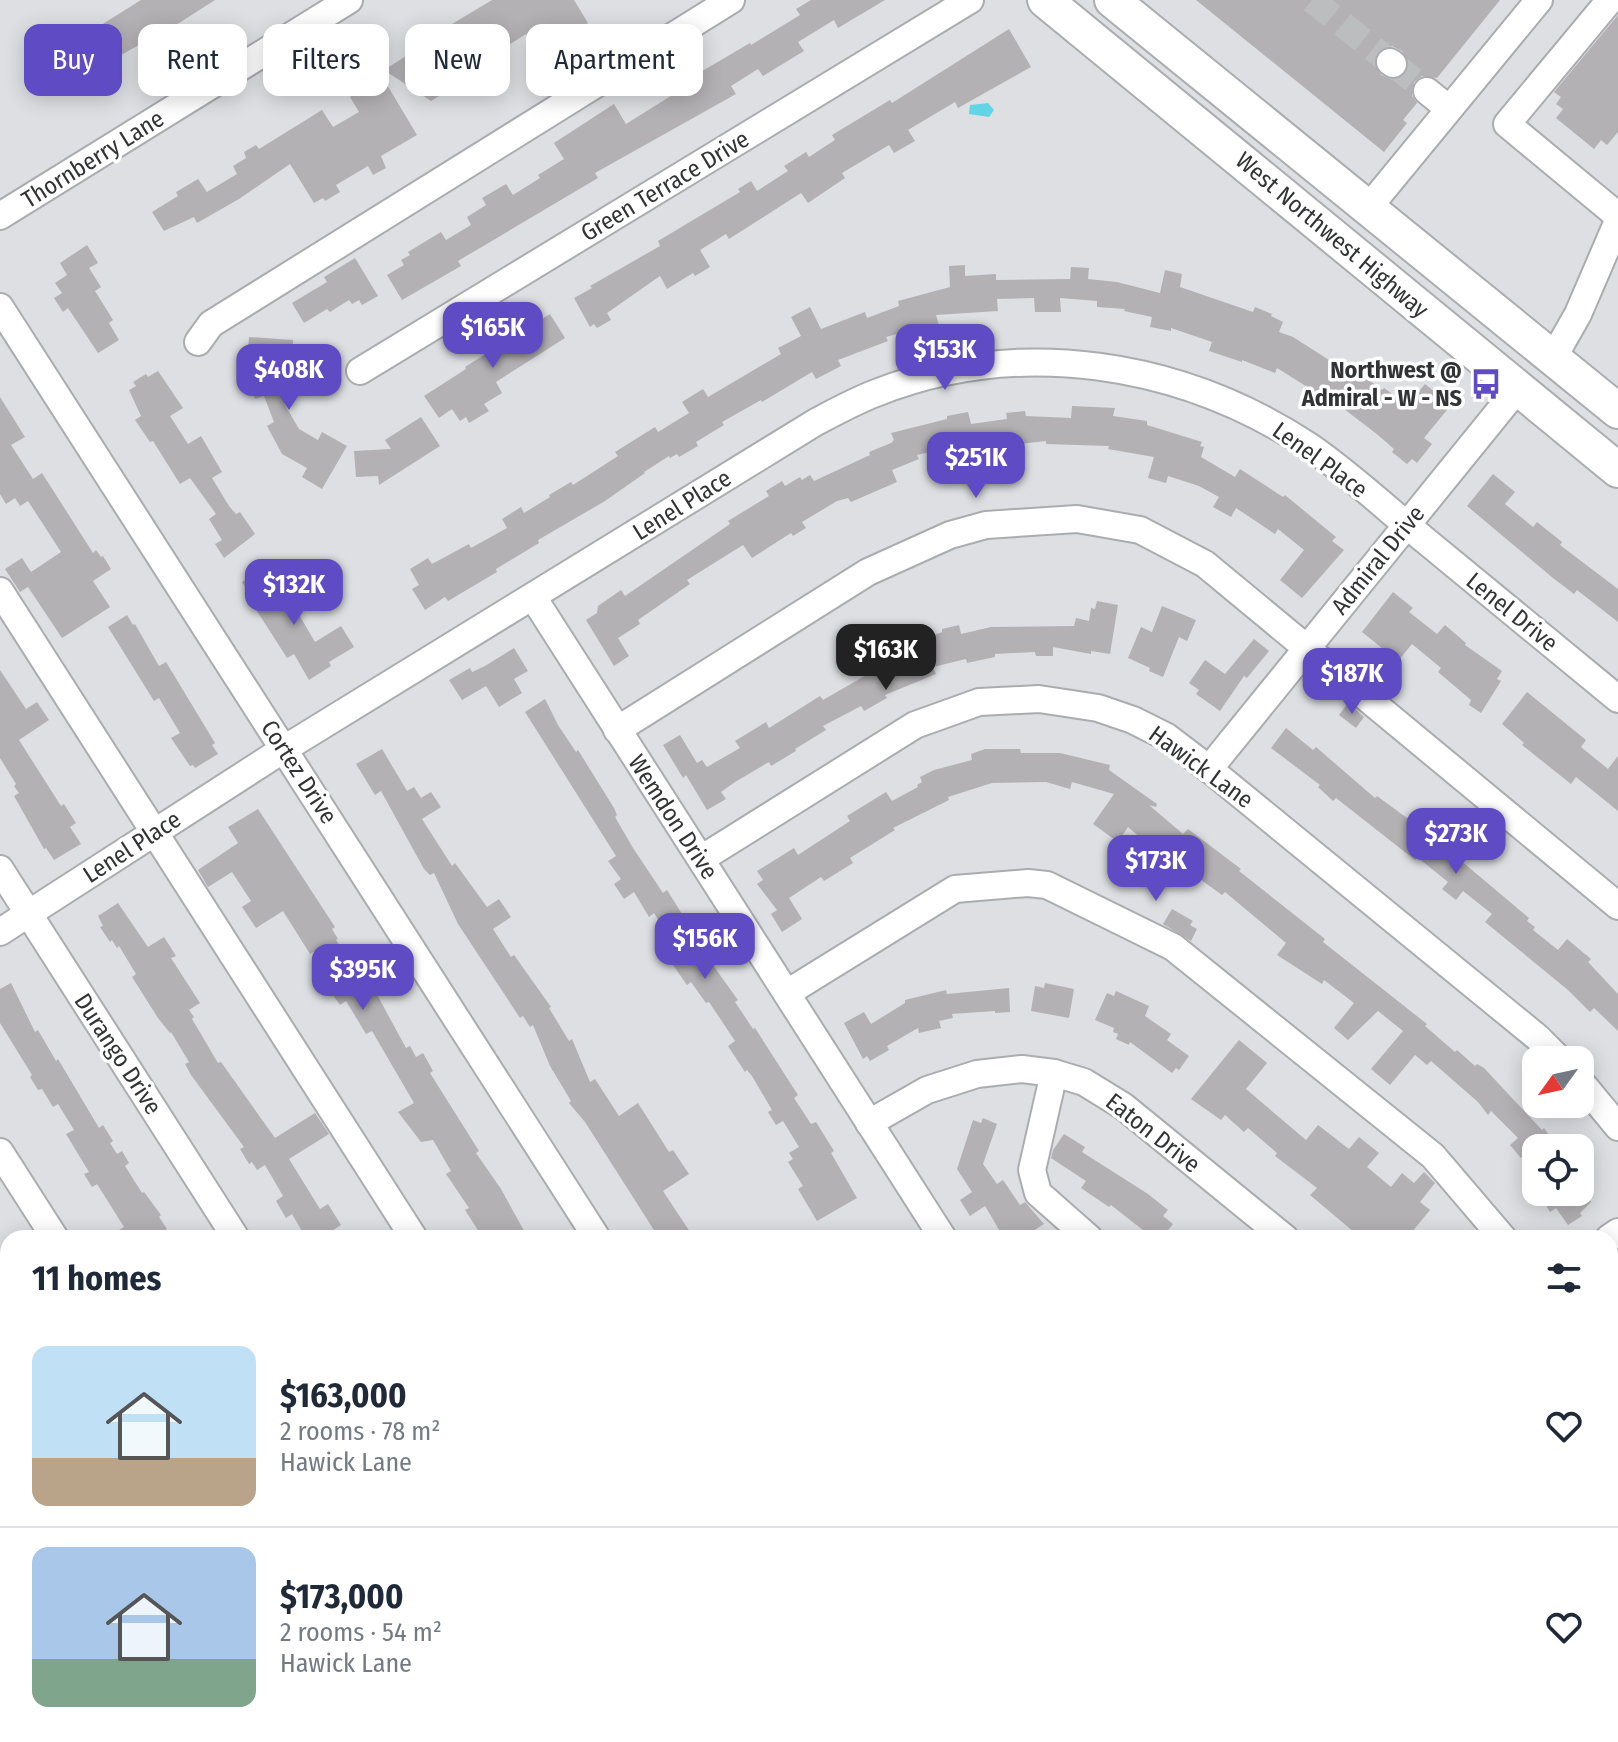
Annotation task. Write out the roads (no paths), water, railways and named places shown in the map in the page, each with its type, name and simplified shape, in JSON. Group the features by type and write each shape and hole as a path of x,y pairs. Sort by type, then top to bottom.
{"main road":[{"name":"West Northwest Highway","path":"1045,0 1618,470"},
{"name":"West Northwest Highway","path":"1112,0 1618,411"},
{"path":"1339,241 1368,208"},
{"path":"1428,315 1451,311 1476,325 1503,347 1525,358 1541,361 1553,358"}],"street":[{"name":"Thornberry Lane","path":"0,216 349,0"},
{"path":"198,342 211,324 731,0"},
{"name":"Green Terrace Drive","path":"360,371 970,0"},
{"path":"1368,208 1539,0"},
{"path":"1553,358 1578,314 1618,218 1507,124 1610,0"},
{"path":"1427,91 1449,109"},
{"name":"Cortez Drive","path":"0,307 592,1230"},
{"name":"Lenel Place","path":"0,932 284,749 816,422 876,393 932,375 1030,361 1134,370 1192,387 1250,411 1311,447 1407,525"},
{"name":"Admiral Drive","path":"1209,769 1518,388"},
{"path":"617,730 868,572 950,535 986,525 1077,519 1140,530 1205,564 1618,906"},
{"name":"Lenel Drive","path":"1407,525 1618,699"},
{"path":"0,591 409,1230"},
{"name":"Wemdon Drive","path":"533,597 938,1230"},
{"name":"Hawick Lane","path":"701,859 915,725 979,702 1039,699 1098,708 1133,720 1167,737 1546,1046"},
{"name":"Durango Drive","path":"0,869 231,1230"},
{"path":"787,993 955,889 1028,883 1047,885 1173,947 1433,1156 1496,1230"},
{"name":"Eaton Drive","path":"869,1123 927,1090 977,1074 1022,1069 1054,1073 1084,1082 1123,1106 1275,1230"},
{"path":"1054,1073 1032,1170 1038,1193 1080,1230"},
{"path":"1594,1098 1618,1127"},
{"path":"0,1152 50,1230"}],"water":[{"path":"988,103 994,110 989,117 969,114 970,105"}],"tunnel":[{"path":"1312,0 1390,62"},
{"path":"1393,64 1427,91"}],"place":[{"name":"Northwest @ Admiral - W - NS","path":"1486,384"}]}
